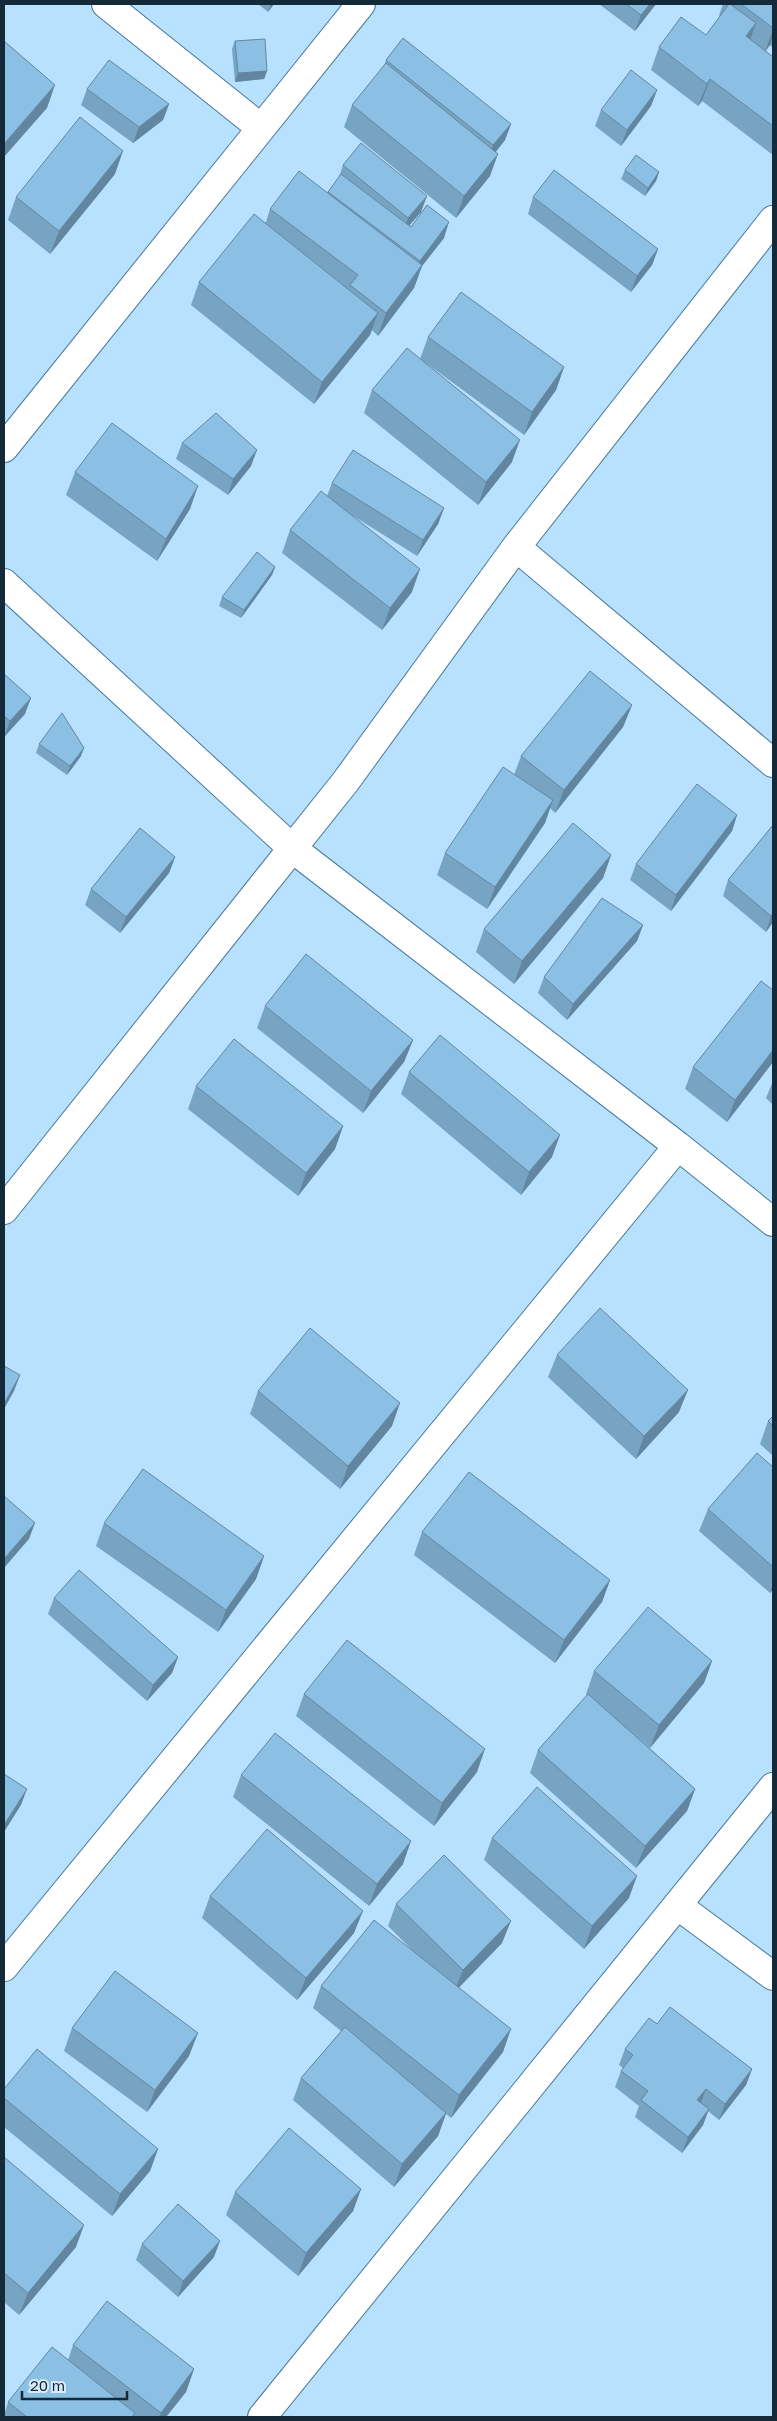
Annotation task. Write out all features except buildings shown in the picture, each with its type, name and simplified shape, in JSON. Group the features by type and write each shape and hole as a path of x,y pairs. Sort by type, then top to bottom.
{"street":[{"path":"106,4 260,128"},
{"path":"4,448 361,4"},
{"path":"4,1210 346,782 516,547 773,220"},
{"path":"516,547 773,762"},
{"path":"4,583 293,849 678,1146 773,1222"},
{"path":"4,1968 460,1408 678,1146"},
{"path":"262,2417 773,1788"},
{"path":"678,1905 773,1976"}]}
